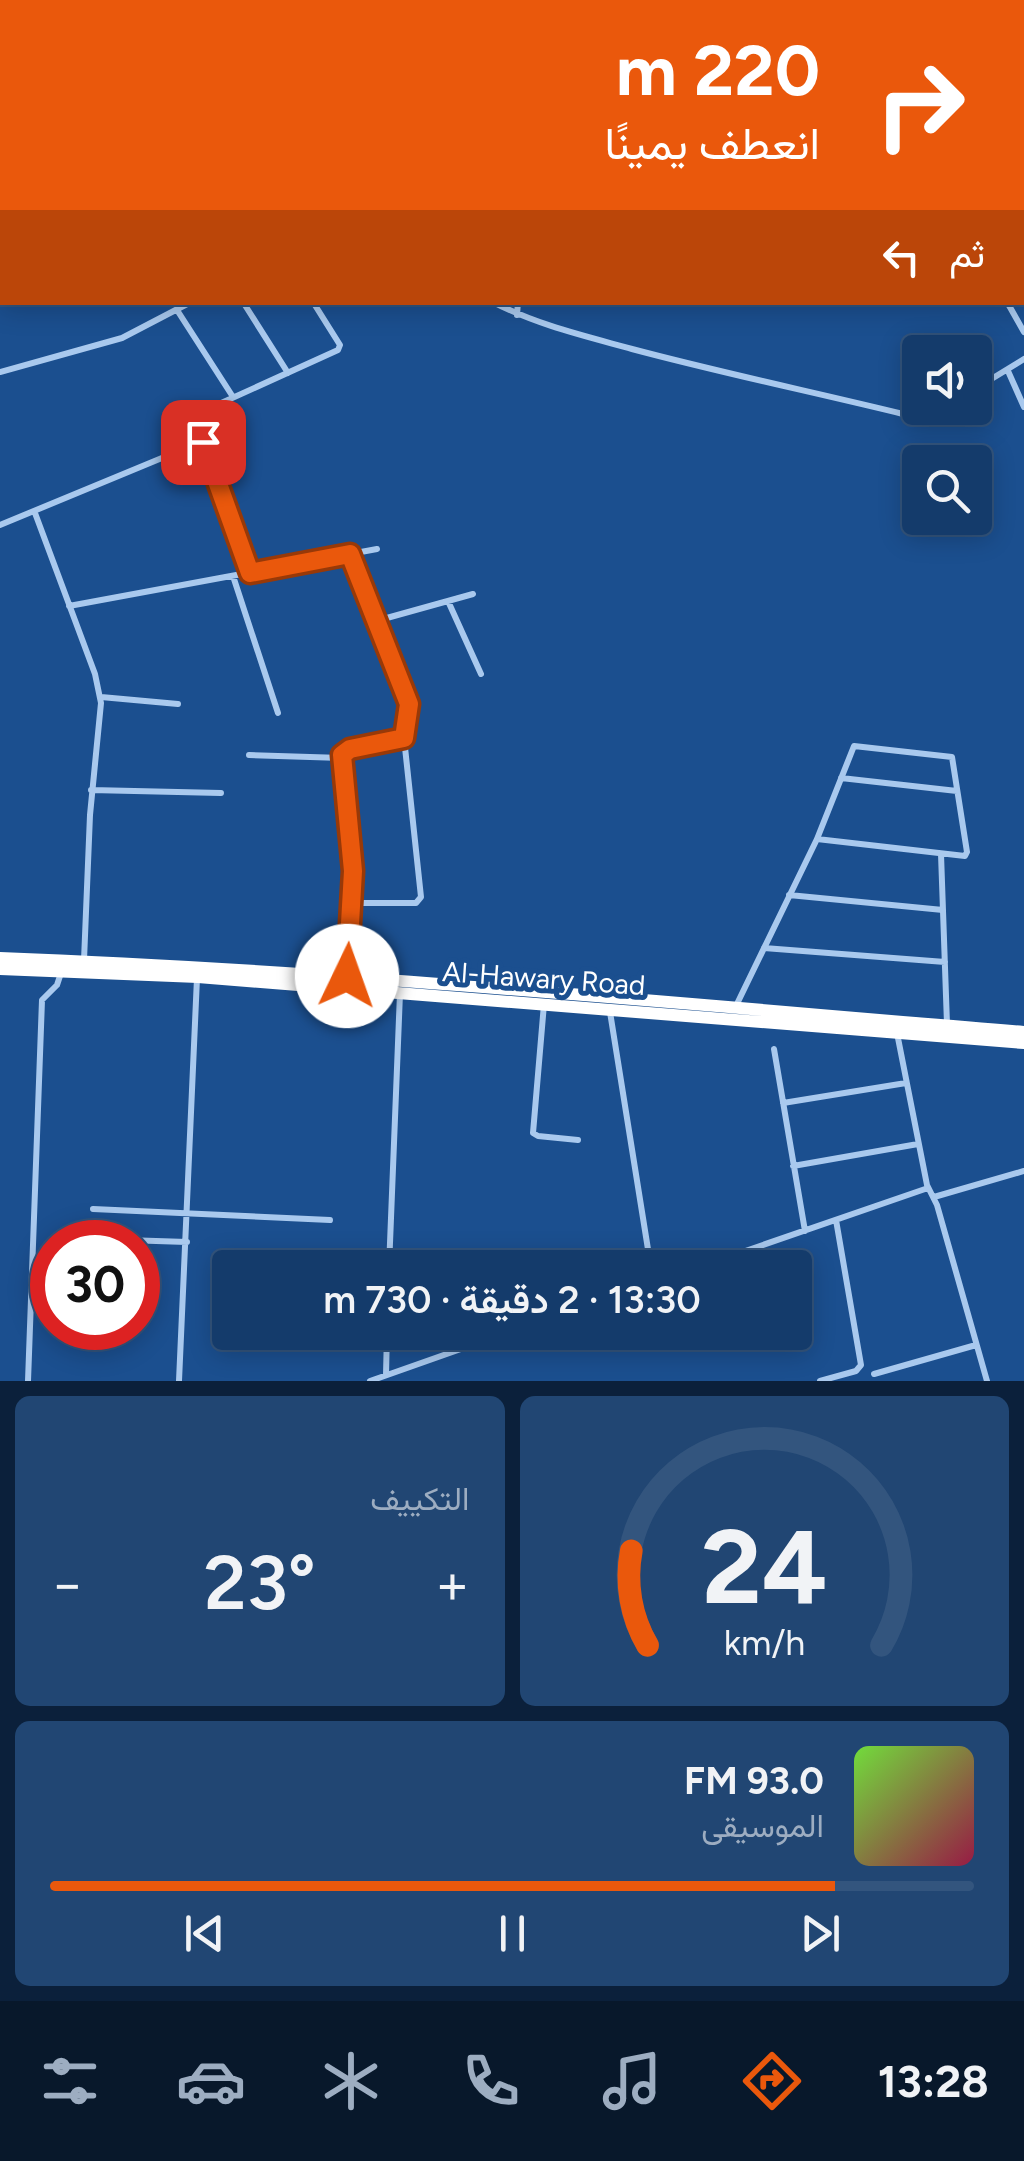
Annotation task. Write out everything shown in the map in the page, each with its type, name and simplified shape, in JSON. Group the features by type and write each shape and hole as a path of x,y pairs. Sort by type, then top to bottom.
{"highway":[{"name":"Al-Hawary Road","path":"0,958 62,969 544,1003 1024,1043"},
{"name":"Al-Hawary Road","path":"0,968 84,960 347,976 1024,1032"}],"street":[{"path":"0,372 122,338 186,305"},
{"path":"245,305 288,373"},
{"path":"177,423 340,349 314,305"},
{"path":"499,305 517,314 685,363 902,414"},
{"path":"517,314 518,305"},
{"path":"1008,305 1024,332"},
{"path":"177,310 233,398"},
{"path":"992,380 1024,359"},
{"path":"1008,372 1024,408"},
{"path":"0,525 203,442 250,573"},
{"path":"35,513 100,697 84,960"},
{"path":"70,606 377,550"},
{"path":"350,554 409,704 404,738 421,896 416,903 351,903"},
{"path":"233,576 278,713"},
{"path":"376,621 474,594"},
{"path":"448,602 481,674"},
{"path":"100,697 178,704"},
{"path":"347,976 353,871 342,758 350,749 404,738"},
{"path":"735,1009 817,839 852,748 860,744 951,756 967,852 962,857 817,839"},
{"path":"249,755 342,758"},
{"path":"841,778 957,792"},
{"path":"92,790 221,792"},
{"path":"942,854 948,1026"},
{"path":"790,895 943,910"},
{"path":"764,948 945,962"},
{"path":"28,1381 42,1000 58,985 62,969"},
{"path":"180,1381 198,977"},
{"path":"390,1250 400,992"},
{"path":"544,1003 534,1133 578,1140"},
{"path":"609,1008 649,1250"},
{"path":"896,1032 928,1188 934,1196 987,1381"},
{"path":"774,1049 804,1231"},
{"path":"783,1103 906,1084"},
{"path":"793,1166 918,1144"},
{"path":"934,1196 1024,1171"},
{"path":"749,1250 928,1188"},
{"path":"93,1209 330,1220"},
{"path":"820,1381 856,1371 861,1365 836,1220"},
{"path":"160,1241 187,1242"},
{"path":"874,1374 976,1346"},
{"path":"386,1375 387,1350"},
{"path":"370,1381 458,1350"}],"route":[{"path":"203,442 250,573 350,554 409,704 404,738 350,749 342,755 353,871 347,976"}]}
